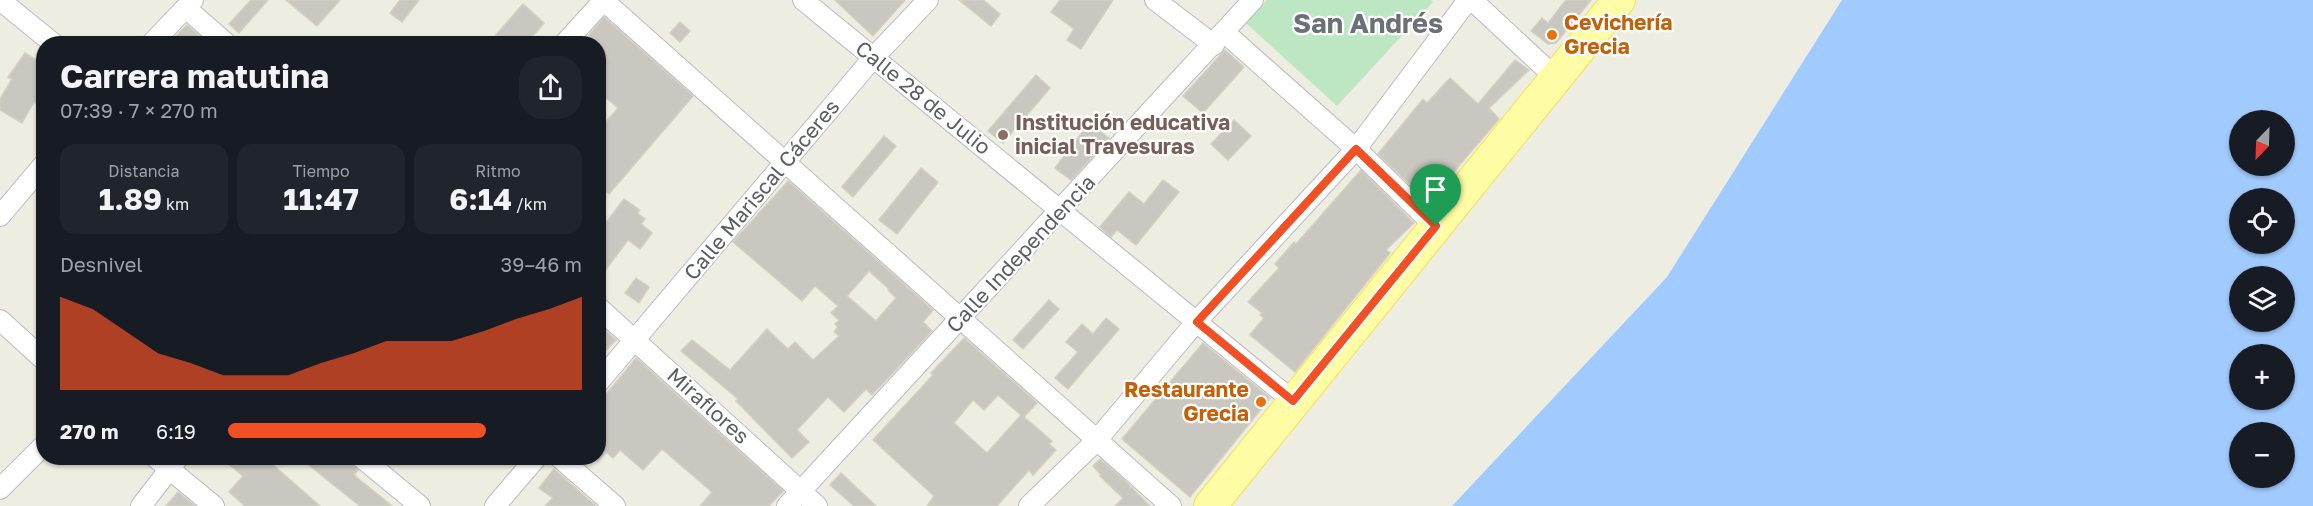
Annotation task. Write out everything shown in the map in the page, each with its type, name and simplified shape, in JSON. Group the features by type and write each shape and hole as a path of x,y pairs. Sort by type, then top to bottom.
{"main road":[{"path":"1210,506 1619,0"}],"street":[{"path":"0,0 44,36"},
{"path":"571,36 603,0 1171,506"},
{"name":"Calle 28 de Julio","path":"803,0 1293,401"},
{"name":"Calle Mariscal Cáceres","path":"606,374 873,58 928,0"},
{"path":"1155,0 1219,39 1356,149 1436,226"},
{"name":"Calle Independencia","path":"787,506 1253,0"},
{"path":"1029,506 1096,441 1197,322 1356,149 1470,0 1556,78"},
{"path":"159,36 189,4 219,36"},
{"path":"0,216 36,173"},
{"name":"Miraflores","path":"606,314 817,506"},
{"path":"0,320 36,353"},
{"path":"0,489 36,452"},
{"path":"141,506 165,465"},
{"path":"171,465 214,506"},
{"path":"370,465 420,506"},
{"path":"495,506 530,465"},
{"path":"568,465 615,506"},
{"path":"0,500 7,506"}],"green space":[{"path":"1267,0 1431,0 1433,2 1337,106 1246,23"}],"water":[{"path":"1842,0 2313,0 2313,506 1452,506 1667,277"}],"building":[{"path":"251,0 268,0 239,33 229,24"},
{"path":"286,0 340,0 317,26"},
{"path":"400,0 419,0 402,22 390,13"},
{"path":"835,0 905,0 873,36"},
{"path":"959,0 983,0 1000,14 991,26"},
{"path":"1060,0 1113,0 1081,49 1067,40 1074,29 1051,12"},
{"path":"1566,0 1591,0 1556,43 1548,44 1531,31 1542,18 1548,23"},
{"path":"523,4 544,23 533,36 495,36"},
{"path":"604,17 693,96 609,194 606,192 606,122 618,108 606,98 606,36 589,36"},
{"path":"680,22 690,31 680,42 670,33"},
{"path":"187,25 200,36 176,36"},
{"path":"1225,50 1244,67 1203,113 1183,96"},
{"path":"25,53 36,60 36,103 34,102 22,123 0,110 0,99 12,79 8,77"},
{"path":"1515,60 1529,70 1489,108 1499,119 1428,202 1378,154 1423,99 1427,103 1450,78 1478,104"},
{"path":"1036,75 1050,88 1003,143 988,131"},
{"path":"1234,120 1251,136 1228,160 1211,144"},
{"path":"1089,123 1109,138 1071,180 1055,168"},
{"path":"884,136 896,146 853,197 842,187"},
{"path":"921,168 938,182 897,234 879,220"},
{"path":"1361,170 1414,223 1386,250 1390,253 1295,372 1250,335 1264,318 1260,315 1262,313 1248,302 1279,268 1275,264 1294,242 1296,244"},
{"path":"1163,180 1179,192 1136,245 1117,230 1111,237 1100,227 1129,192 1144,204"},
{"path":"788,181 933,310 923,322 932,331 872,395 866,389 844,412 828,397 797,430 809,442 792,458 736,401 738,399 681,351 692,340 730,370 767,329 788,349 795,342 813,360 839,336 834,332 838,327 835,324 839,320 831,313 838,306 815,286 802,301 733,242","holes":["869,271 896,298 876,321 847,296"]},
{"path":"624,199 640,210 637,213 645,219 641,224 652,233 640,249 628,240 606,269 606,223"},
{"path":"636,278 649,287 639,303 625,293"},
{"path":"1049,300 1059,309 1023,349 1013,340"},
{"path":"1106,318 1119,329 1068,389 1055,378 1078,352 1066,342 1082,324 1093,334"},
{"path":"606,331 616,340 606,350"},
{"path":"964,338 1037,403 1024,417 1052,441 1049,444 1056,450 1033,475 1029,470 997,506 927,506 934,496 873,440 933,375 931,373","holes":["998,395 1021,415 987,453 954,423 973,400 984,410"]},
{"path":"1203,343 1270,398 1190,497 1122,439"},
{"path":"636,358 783,491 769,506 700,506 712,492 662,449 643,470 620,450 613,458 606,452 606,394"},
{"path":"1100,459 1150,506 1115,506 1123,498 1093,466"},
{"path":"230,465 273,465 320,506 245,506 229,492 243,476"},
{"path":"309,465 353,465 358,470 354,475 392,506 360,506"},
{"path":"554,469 596,506 545,506 553,498 539,488"},
{"path":"841,473 876,506 854,506 830,485"},
{"path":"178,492 195,506 166,506"}],"place":[{"name":"Cevichería Grecia","path":"1552,35"},
{"name":"Institución educativa inicial Travesuras","path":"1003,135"},
{"name":"Restaurante Grecia","path":"1261,402"}],"district":[{"name":"San Andrés","path":"1368,24"}],"route":[{"path":"1356,149 1436,226 1293,401 1197,322 1356,149"}]}
